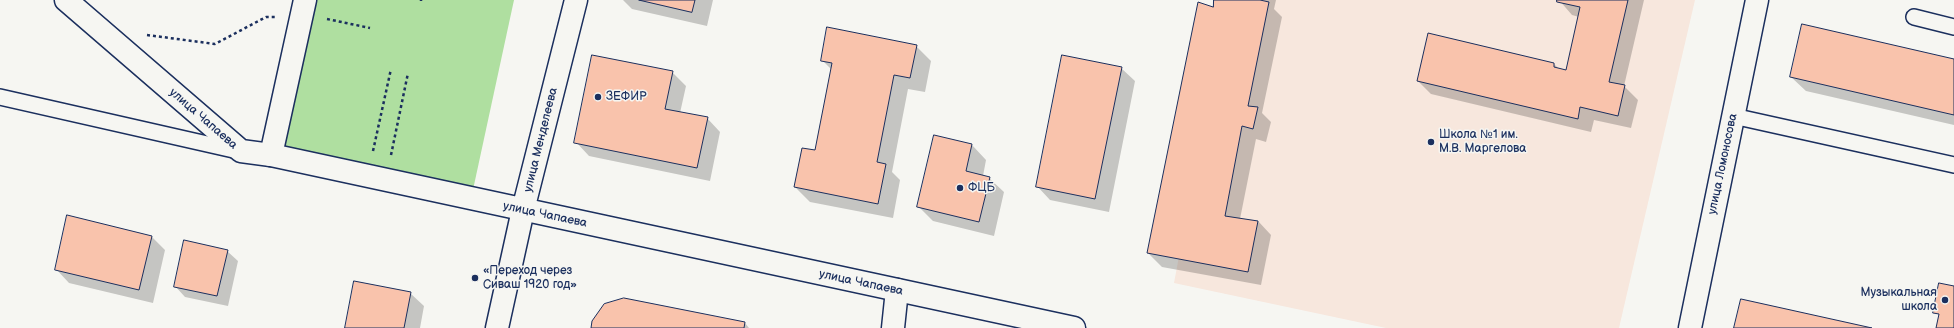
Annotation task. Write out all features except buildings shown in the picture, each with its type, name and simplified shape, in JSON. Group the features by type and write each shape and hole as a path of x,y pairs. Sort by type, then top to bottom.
{"main road":[{"name":"улица Чапаева","path":"66,0 241,151 272,155 377,179 1074,328"},
{"name":"улица Менделеева","path":"497,328 523,210 576,0"},
{"name":"улица Ломоносова","path":"1690,328 1757,0"},
{"path":"272,155 304,7"},
{"path":"893,328 897,290"}],"lane":[{"path":"1914,17 1954,27"},
{"path":"0,97 241,151"},
{"path":"1733,116 1954,165"}],"path":[{"path":"142,34 215,44 266,17 304,7 370,28"},
{"path":"377,179 391,69"},
{"path":"377,179 408,73"}],"shaded area":[{"name":"Школа №1 им. М.В. Маргелова","path":"1227,0 1695,0 1619,328 1386,328 1174,283"}],"green space":[{"path":"305,0 514,0 471,199 271,155"}],"place":[{"name":"ЗЕФИР","path":"598,97"},
{"name":"Школа №1 им. М.В. Маргелова","path":"1431,142"},
{"name":"ФЦБ","path":"960,188"},
{"name":"«Переход через Сиваш 1920 год»","path":"475,278"},
{"name":"Музыкальная школа","path":"1945,300"}]}
